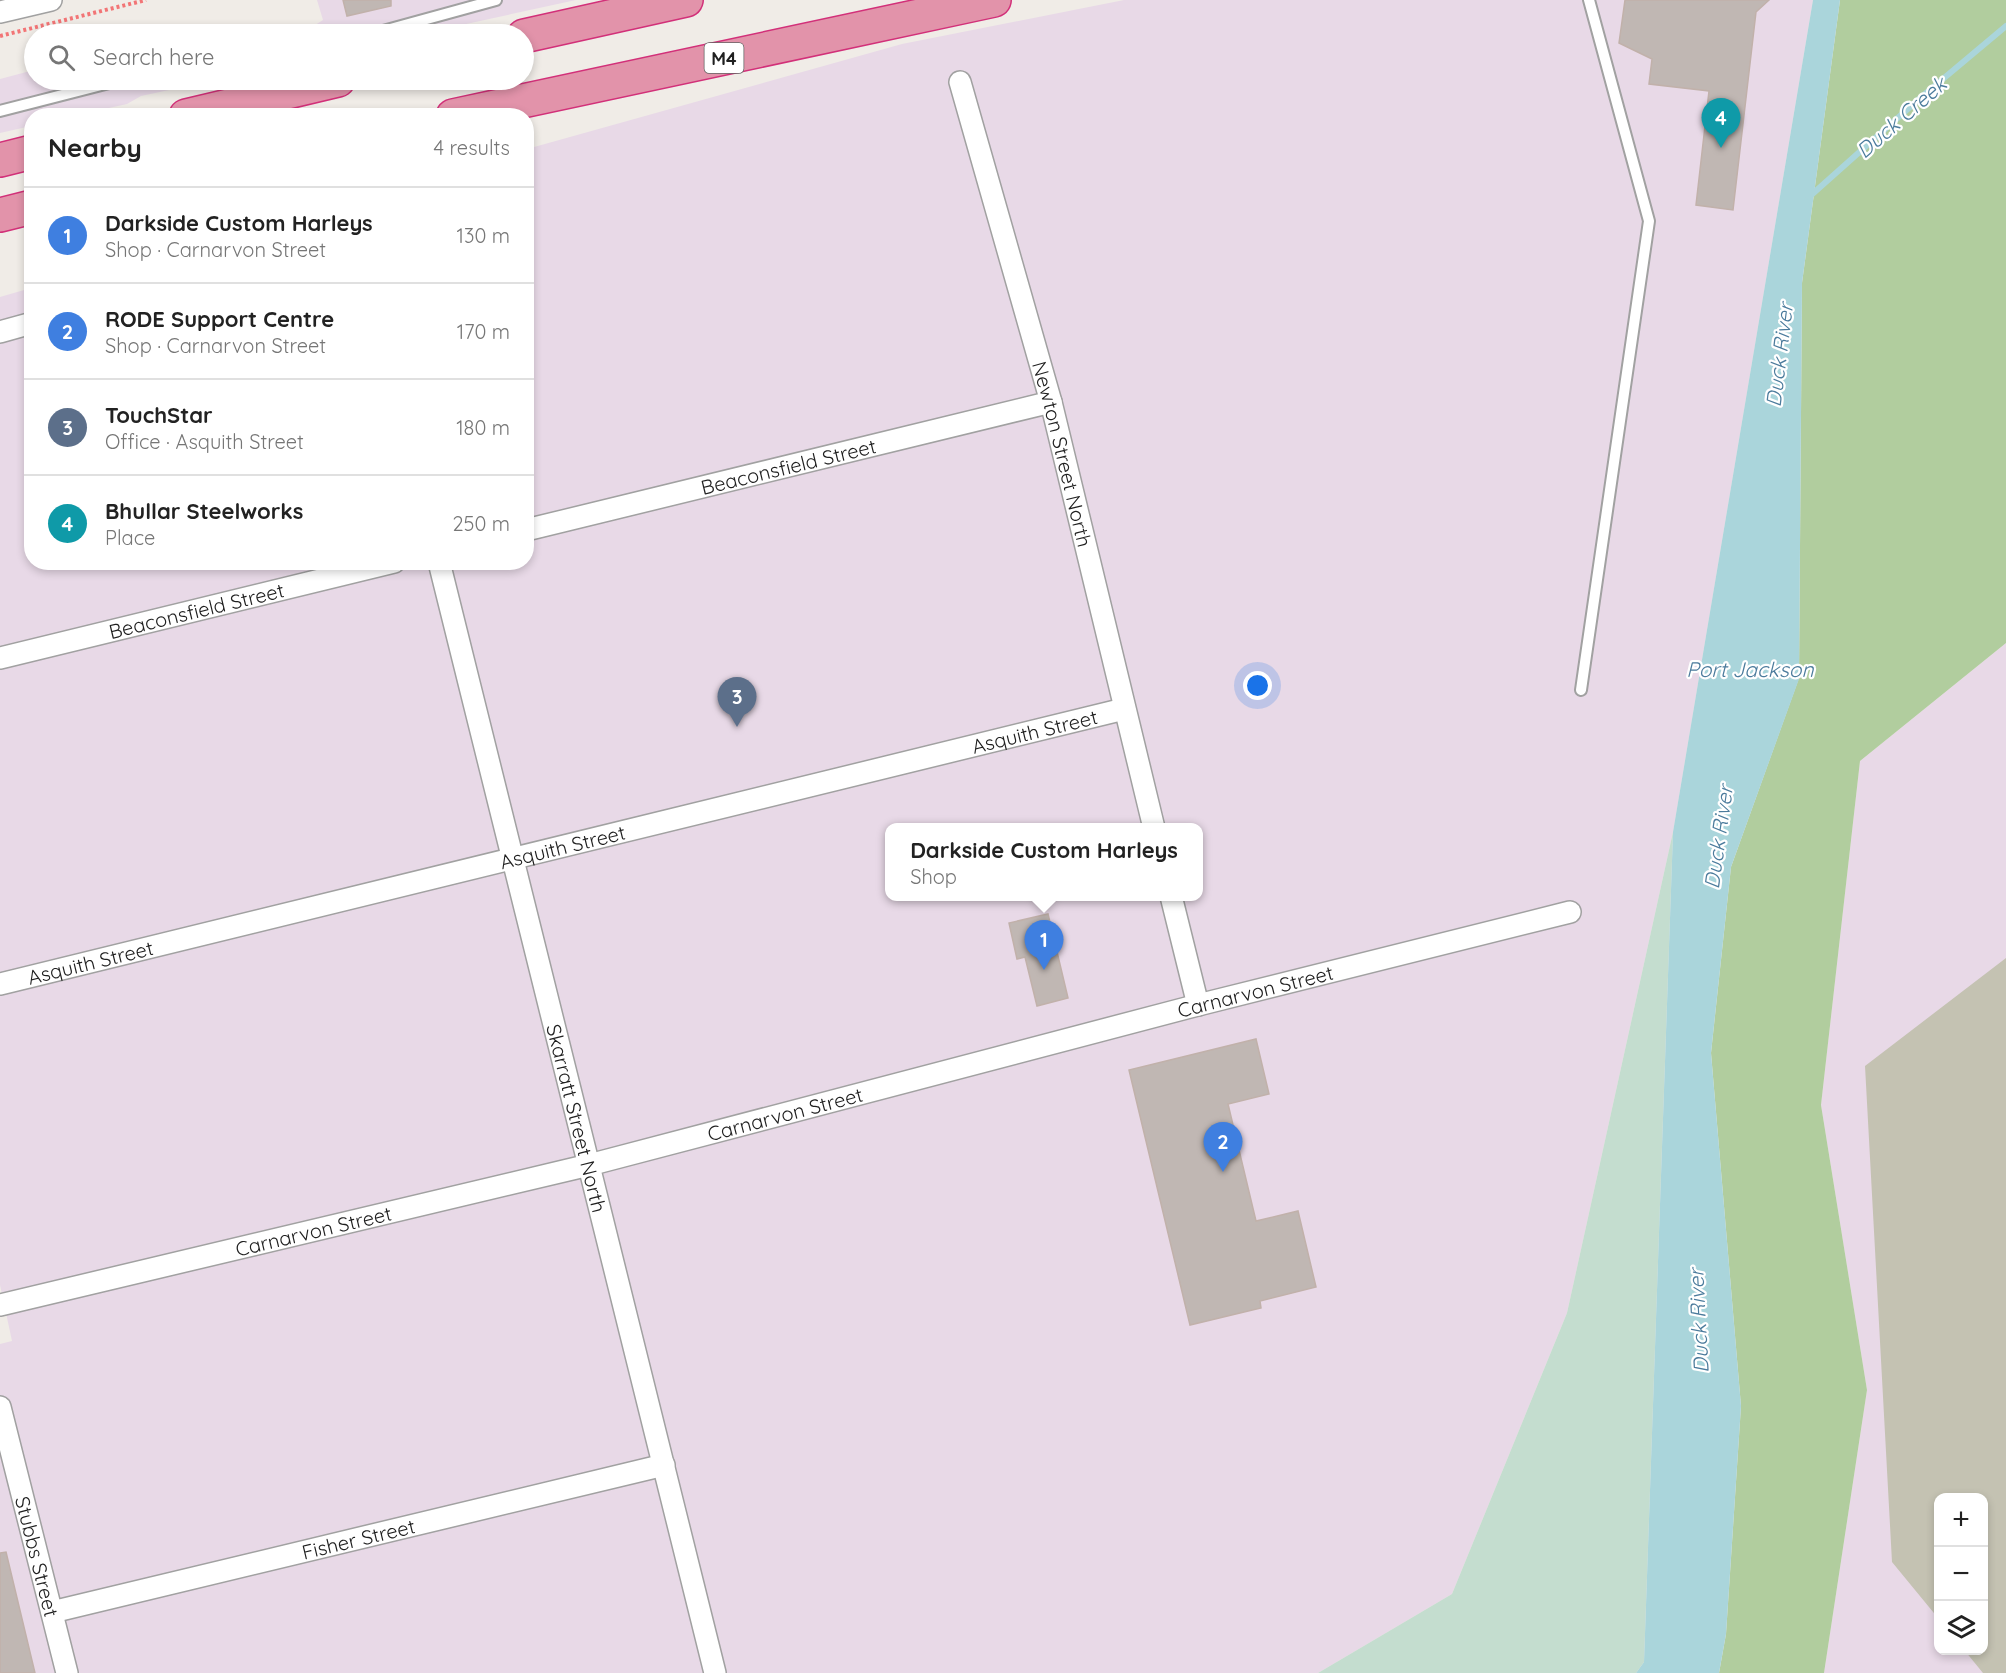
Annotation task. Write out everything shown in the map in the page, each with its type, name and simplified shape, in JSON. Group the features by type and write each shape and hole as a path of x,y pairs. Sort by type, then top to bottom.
{"highway":[{"path":"534,34 686,0"},
{"name":"M4","path":"490,108 994,0"},
{"path":"220,108 296,90"},
{"path":"0,160 24,154"},
{"path":"0,215 24,209"}],"street":[{"path":"0,12 26,3 51,0"},
{"name":"Newton Street North","path":"960,82 1051,402 1153,823"},
{"path":"0,332 24,325"},
{"name":"Beaconsfield Street","path":"534,528 1051,402"},
{"name":"Beaconsfield Street","path":"0,658 361,570"},
{"name":"Skarratt Street North","path":"441,570 715,1673"},
{"name":"Asquith Street","path":"0,984 1124,709"},
{"path":"1172,901 1198,1005"},
{"name":"Carnarvon Street","path":"0,1305 589,1164 1198,1005 1570,912"},
{"name":"Stubbs Street","path":"0,1407 67,1673"},
{"name":"Fisher Street","path":"52,1612 664,1465"}],"lane":[{"path":"408,24 495,0"},
{"path":"1581,690 1649,221 1589,0"},
{"path":"0,111 82,90"}],"path":[{"path":"49,24 146,0"},
{"path":"0,36 24,30"}],"shaded area":[{"path":"317,0 576,0 466,24 317,24 323,20"},
{"path":"1124,0 1813,0 1673,832 1567,1313 1452,1594 1318,1673 0,1673 0,1344 12,1341 0,1285 0,297 24,290 24,570 534,570 534,147 902,44"},
{"path":"24,73 24,90 169,90 141,96 127,104 109,108 24,108 24,128 0,133 0,79"},
{"path":"2006,643 2006,1673 1824,1673 1867,1390 1821,1105 1860,761"},
{"path":"2006,958 2006,1673 1983,1673 1968,1655 1988,1655 1988,1493 1934,1493 1934,1613 1892,1562 1865,1066"}],"green space":[{"path":"1840,0 2006,0 2006,643 1860,761 1821,1105 1867,1390 1824,1673 1719,1673 1726,1634 1741,1406 1711,1053 1731,867 1799,678 1802,283"},
{"path":"1673,832 1644,1662 1636,1673 1318,1673 1452,1594 1567,1313"}],"water":[{"name":"Port Jackson","path":"1813,0 1840,0 1802,283 1799,679 1731,867 1711,1053 1741,1406 1726,1634 1719,1673 1636,1673 1644,1662 1673,832"}],"building":[{"path":"343,0 391,0 391,6 347,16"},
{"path":"1625,0 1769,0 1756,12 1733,210 1696,205 1709,91 1649,84 1652,59 1619,43"},
{"path":"1048,914 1068,998 1037,1006 1025,957 1017,959 1009,923"},
{"path":"1256,1039 1269,1094 1228,1104 1256,1221 1298,1211 1316,1287 1260,1301 1261,1308 1190,1325 1129,1070"},
{"path":"6,1552 35,1673 0,1673 0,1553"}],"waterway":[{"name":"Duck Creek","path":"1809,197 1919,99 2006,26"}],"place":[{"name":"Bhullar Steelworks","path":"1721,148"},
{"name":"TouchStar","path":"737,727"},
{"name":"Darkside Custom Harleys","path":"1044,970"},
{"name":"RODE Support Centre","path":"1223,1172"}],"water label":[{"name":"Duck River","path":"1779,355"},
{"name":"Duck River","path":"1718,837"},
{"name":"Duck River","path":"1698,1321"}]}
